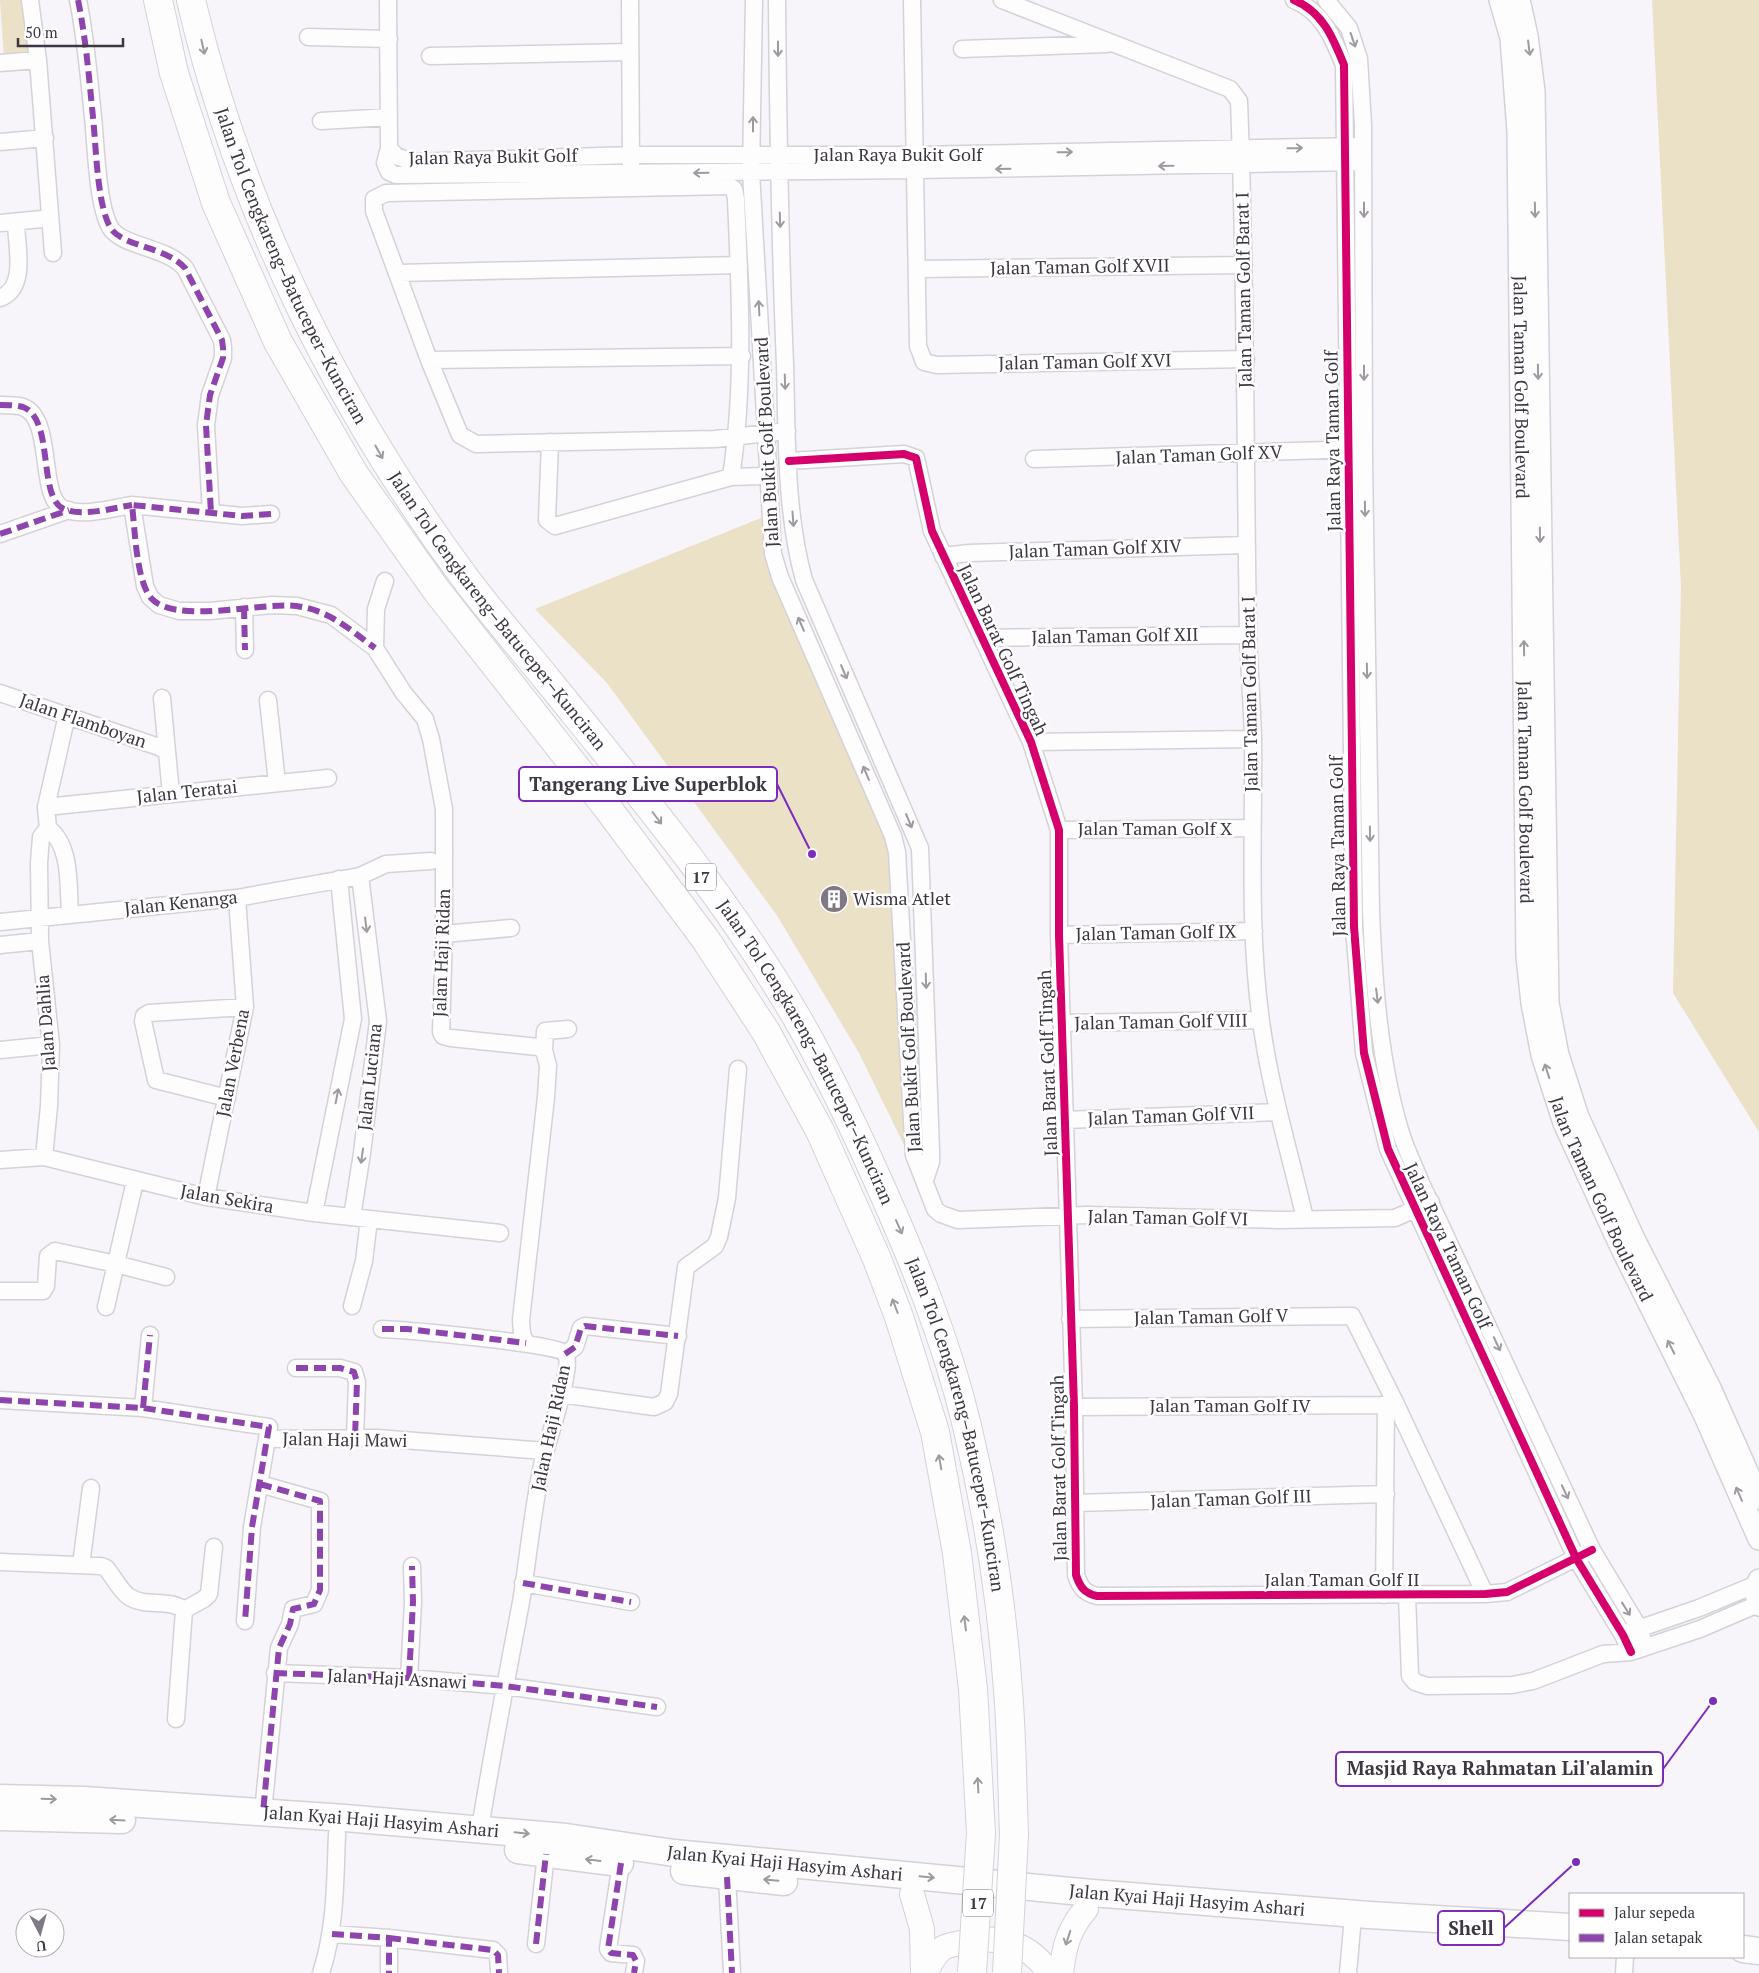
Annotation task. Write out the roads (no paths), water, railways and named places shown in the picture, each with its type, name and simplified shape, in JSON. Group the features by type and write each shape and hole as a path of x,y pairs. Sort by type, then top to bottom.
{"highway":[{"name":"Jalan Tol Cengkareng–Batuceper–Kunciran","path":"158,0 174,73 216,203 278,342 354,474 437,591 606,806 706,940 766,1032 820,1131 896,1308 935,1432 957,1553 973,1689 980,1834 972,1973"},
{"name":"Jalan Tol Cengkareng–Batuceper–Kunciran","path":"192,0 206,61 250,193 309,326 382,459 468,583 636,790 739,927 797,1018 849,1117 907,1245 931,1305 967,1425 991,1550 1008,1688 1014,1834 1007,1973"}],"main road":[{"name":"Jalan Kyai Haji Hasyim Ashari","path":"0,1798 84,1800 480,1829 566,1837 674,1853 1092,1894 1363,1924 1569,1927"},
{"name":"Jalan Kyai Haji Hasyim Ashari","path":"0,1817 103,1819 337,1834 546,1854 727,1877 1086,1909 1363,1924 1569,1940"},
{"path":"912,1894 922,1929 924,1973"},
{"path":"1062,1973 1068,1937 1075,1922 1086,1909"},
{"path":"1744,1937 1759,1938"},
{"path":"924,1973 934,1957 944,1947 988,1938 1009,1941 1027,1950 1042,1963 1049,1973"},
{"path":"1744,1949 1759,1950"}],"street":[{"path":"30,0 38,60 53,253"},
{"path":"78,0 90,83 101,194 107,221 114,232 178,259 186,268 222,340 223,358 210,395 206,424 211,513"},
{"path":"388,0 389,148"},
{"path":"630,0 632,173"},
{"name":"Jalan Bukit Golf Boulevard","path":"754,0 753,155 751,172 771,535 776,565 893,836 898,852 914,1155 915,1163 925,1180"},
{"name":"Jalan Bukit Golf Boulevard","path":"777,0 778,163 787,431 794,539 804,580 920,848 932,1151 931,1162 925,1180"},
{"path":"912,0 917,269"},
{"name":"Jalan Taman Golf Barat I","path":"1002,0 1230,89 1239,101 1246,359 1248,635 1253,739 1254,931 1260,1020 1277,1112 1294,1167 1305,1219"},
{"name":"Jalan Raya Taman Golf","path":"1294,0 1319,16 1333,38 1344,66 1373,964 1384,1058 1400,1130 1431,1202 1592,1550 1638,1628 1638,1649"},
{"name":"Jalan Raya Taman Golf","path":"1326,0 1349,28 1360,59 1363,154 1356,449 1356,966 1364,1053 1373,1096 1388,1149 1415,1210 1576,1558 1623,1635 1638,1649"},
{"name":"Jalan Taman Golf Boulevard","path":"1500,0 1511,38 1526,131 1548,1003 1558,1055 1578,1117 1634,1239 1710,1388 1759,1498"},
{"name":"Jalan Taman Golf Boulevard","path":"1519,0 1527,36 1534,91 1526,131 1527,958 1532,1003 1542,1055 1564,1123 1620,1247 1704,1414 1759,1538"},
{"path":"308,37 389,39"},
{"path":"962,49 1116,44"},
{"path":"430,56 630,52"},
{"path":"0,62 38,60"},
{"path":"321,121 389,117"},
{"path":"0,142 44,138"},
{"name":"Jalan Raya Bukit Golf","path":"389,148 385,162 386,168 389,172 407,176 751,172 778,163"},
{"name":"Jalan Raya Bukit Golf","path":"389,148 396,156 412,162 631,155 753,155 778,163 915,163 1363,154"},
{"path":"731,477 737,437 742,356 736,199 734,190 724,184 378,195 374,199 374,211 428,360 460,435 465,439 476,444 737,437 787,431"},
{"path":"0,298 13,289 18,279 8,222 42,219 50,216"},
{"path":"398,273 739,265"},
{"name":"Jalan Taman Golf XVII","path":"917,269 1244,265"},
{"name":"Jalan Taman Golf XVI","path":"917,269 918,346 924,362 937,365 1246,359"},
{"path":"428,360 742,356"},
{"path":"0,405 24,407 32,414 38,425 48,465 53,498 58,506 69,510"},
{"path":"550,442 547,520 555,526 731,477 768,476"},
{"name":"Jalan Taman Golf XV","path":"1034,459 1246,454 1356,449"},
{"name":"Jalan Barat Golf Tingah","path":"789,461 904,454 913,456 920,469 927,515 932,532 1031,742 1058,830 1064,1120 1074,1407 1076,1574 1079,1585 1084,1591"},
{"path":"0,534 69,510 100,510 132,505 242,516 271,514"},
{"name":"Jalan Haji Ridan","path":"132,505 144,586 150,597 159,604 179,611 272,605 297,606 331,615 375,648 403,692 425,719 431,738 444,809 444,934 440,1026 444,1036 538,1047 544,1050"},
{"name":"Jalan Taman Golf XIV","path":"943,556 969,553 1247,545"},
{"path":"375,648 376,609 385,581"},
{"path":"244,607 244,650"},
{"name":"Jalan Taman Golf XII","path":"982,638 1248,635"},
{"name":"Jalan Flamboyan","path":"0,693 166,751"},
{"path":"162,698 171,794"},
{"path":"268,700 277,783"},
{"path":"67,715 46,807 48,828 57,835 62,849 70,915"},
{"path":"1031,742 1253,739"},
{"name":"Jalan Teratai","path":"46,807 328,778"},
{"name":"Jalan Dahlia","path":"44,1157 49,1106 51,1045 38,918 41,837 48,828"},
{"name":"Jalan Taman Golf X","path":"1058,830 1252,828"},
{"name":"Jalan Kenanga","path":"0,922 236,898 360,876 386,864 431,861"},
{"name":"Jalan Luciana","path":"352,1217 378,1021 360,876"},
{"name":"Jalan Luciana","path":"314,1213 353,1019 340,879"},
{"name":"Jalan Verbena","path":"206,1197 245,1007 236,898"},
{"path":"444,934 511,928"},
{"name":"Jalan Taman Golf IX","path":"1059,935 1254,931"},
{"path":"0,945 40,941"},
{"path":"226,1098 156,1080 143,1021 144,1016 149,1013 245,1007"},
{"path":"353,1019 378,1021"},
{"name":"Jalan Taman Golf VIII","path":"1062,1023 1260,1020"},
{"path":"526,1343 522,1334 521,1320 546,1097 548,1066 544,1050 545,1031 568,1028"},
{"path":"0,1050 51,1045"},
{"path":"561,1394 645,1406 660,1405 669,1394 686,1267 690,1262 714,1246 719,1237 727,1198 738,1069"},
{"name":"Jalan Taman Golf VII","path":"1064,1120 1277,1112"},
{"name":"Jalan Sekira","path":"0,1160 44,1157 134,1181 206,1197 314,1213 500,1233"},
{"name":"Jalan Taman Golf VI","path":"925,1180 935,1209 950,1218 1067,1216 1305,1219 1395,1218 1431,1202"},
{"path":"106,1307 134,1181"},
{"path":"352,1306 364,1261 369,1219"},
{"path":"0,1292 43,1291 46,1286 48,1256 52,1252 116,1264 166,1277"},
{"name":"Jalan Taman Golf V","path":"1070,1319 1352,1316 1390,1402"},
{"path":"565,1354 575,1347 581,1328 585,1326 678,1336"},
{"name":"Jalan Haji Ridan","path":"382,1329 407,1329 526,1343 565,1354 567,1368 545,1451 534,1505 523,1583 480,1829"},
{"path":"143,1408 150,1335"},
{"path":"296,1368 340,1368 354,1372 357,1382 354,1437"},
{"path":"0,1400 143,1408 268,1426 268,1439"},
{"path":"1384,1595 1390,1402"},
{"path":"1390,1402 1485,1594"},
{"name":"Jalan Taman Golf IV","path":"1074,1407 1390,1402"},
{"name":"Jalan Haji Mawi","path":"245,1621 252,1527 268,1439 354,1437 545,1451"},
{"path":"260,1484 320,1501 320,1590 314,1604 296,1608 291,1612 290,1624 279,1648 275,1673 263,1812"},
{"path":"81,1565 91,1488"},
{"name":"Jalan Taman Golf III","path":"1076,1503 1386,1494"},
{"path":"184,1610 204,1599 209,1594 214,1547"},
{"name":"Jalan Taman Golf II","path":"1084,1591 1097,1596 1485,1594 1507,1592 1592,1550"},
{"path":"0,1562 95,1565 106,1568 127,1596 134,1599 176,1605 184,1610"},
{"path":"409,1678 413,1602 412,1566"},
{"path":"523,1583 631,1602"},
{"path":"1602,1654 1623,1635 1638,1628 1712,1603 1758,1594"},
{"path":"1407,1595 1408,1667 1410,1676 1415,1682 1421,1684 1512,1685 1533,1681 1602,1654 1638,1649 1719,1620 1758,1594"},
{"path":"1712,1603 1719,1620"},
{"path":"176,1719 184,1610"},
{"name":"Jalan Haji Asnawi","path":"275,1673 409,1678 505,1686 657,1707"},
{"path":"321,1973 332,1934 337,1834"},
{"path":"536,1944 546,1854"},
{"path":"621,1863 608,1949 611,1953 633,1955 636,1961 634,1973"},
{"path":"727,1877 732,1973"},
{"path":"1348,1973 1363,1924"},
{"path":"332,1934 389,1938 493,1950 498,1954 499,1973"},
{"path":"389,1938 389,1973"},
{"path":"1624,1973 1626,1958"}],"place":[{"name":"Tangerang Live Superblok","path":"812,854"},
{"name":"Wisma Atlet","path":"834,899"},
{"name":"Masjid Raya Rahmatan Lil'alamin","path":"1713,1701"},
{"name":"Shell","path":"1576,1862"}]}
